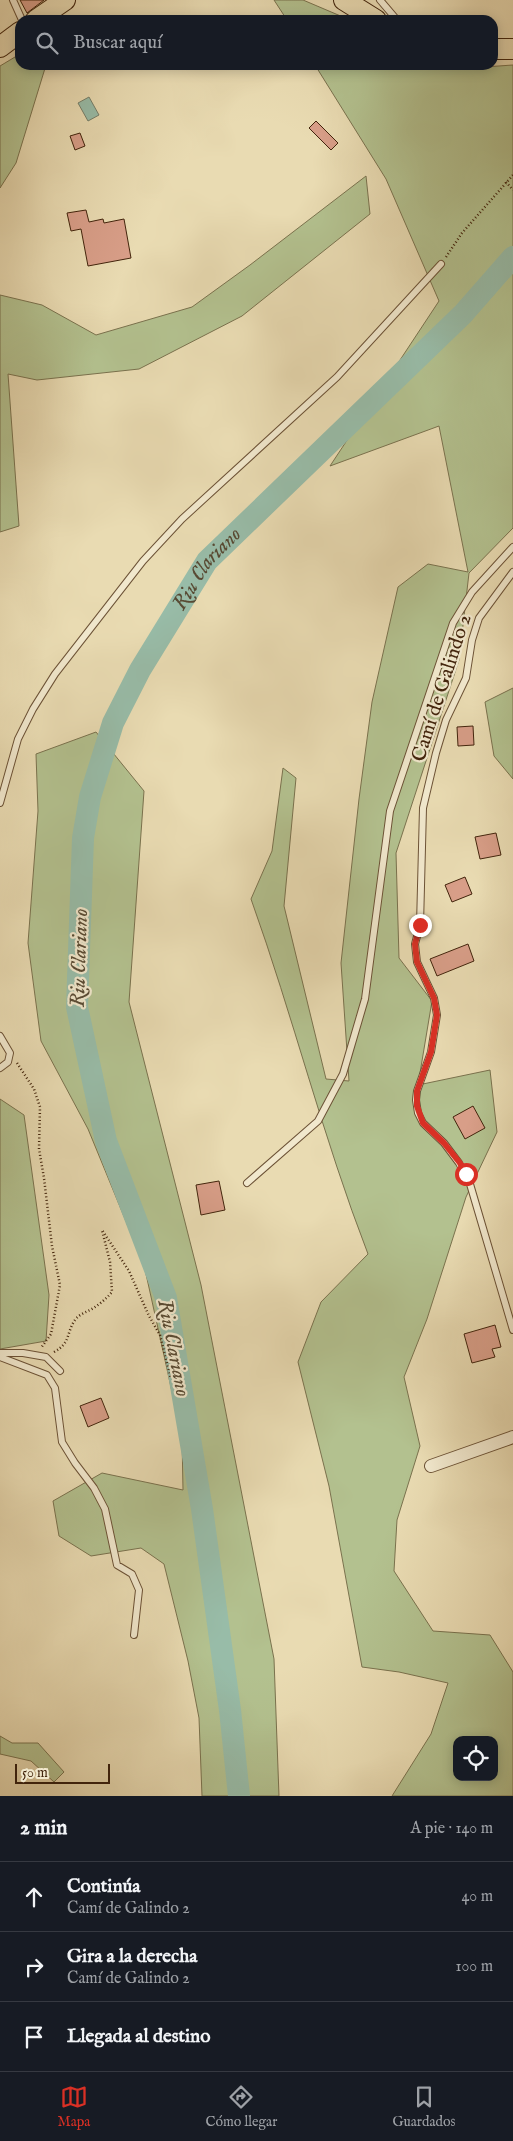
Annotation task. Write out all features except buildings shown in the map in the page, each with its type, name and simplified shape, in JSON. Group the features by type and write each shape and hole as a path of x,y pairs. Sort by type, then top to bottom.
{"main road":[{"path":"44,15 66,0"},
{"path":"344,0 368,15"},
{"path":"362,0 384,15"},
{"path":"0,46 15,36"},
{"path":"498,49 513,49"}],"street":[{"path":"431,1466 513,1437"}],"lane":[{"path":"12,0 20,15"},
{"path":"380,0 392,15"},
{"path":"0,803 18,739 33,709 55,674 143,561 182,519 337,377 441,264"},
{"path":"247,1184 318,1121 343,1074 365,1000 390,811 453,622 472,592 513,547"},
{"name":"Camí de Galindo 2","path":"513,572 479,618 472,640 466,678 446,720 436,753 423,808 420,925 415,944 417,962 434,998 437,1015 431,1052 417,1091 418,1113 423,1123 444,1143 460,1163 468,1179 513,1330"},
{"path":"0,1036 10,1053 8,1062 0,1068"},
{"path":"0,1353 46,1357 60,1371"},
{"path":"0,1357 47,1375 54,1388 62,1442 94,1488 105,1509 117,1565 132,1574 139,1590 134,1635"}],"path":[{"path":"441,264 462,233 513,175"},
{"path":"506,182 513,190"},
{"path":"9,1058 19,1064 34,1090 40,1107 39,1149 52,1246 60,1285 51,1334 36,1355"},
{"path":"46,1357 62,1348 71,1333 74,1321 103,1301 112,1292 110,1262 102,1230 128,1271 149,1316 160,1334 171,1379"}],"shaded area":[{"path":"274,0 303,0 338,15 284,15"},
{"path":"15,57 15,70 44,70 16,163 0,188 0,66"},
{"path":"513,65 513,528 469,573 459,660 396,853 399,958 432,1001 418,1085 490,1070 497,1132 466,1197 427,1319 404,1377 420,1446 397,1520 394,1571 433,1631 490,1635 513,1672 513,1796 392,1796 431,1734 448,1683 399,1672 362,1667 329,1486 298,1362 321,1302 368,1254 322,1122 281,988 251,899 272,851 283,768 296,778 284,906 326,1079 349,1081 341,963 372,702 398,587 428,564 468,572 439,426 330,466 439,301 386,179 318,70 498,70 498,66"},
{"path":"89,97 99,115 88,121 78,103"},
{"path":"366,176 370,214 242,316 139,369 37,380 8,374 19,526 0,532 0,295 42,305 96,335 192,307"},
{"path":"513,688 513,779 494,756 485,702"},
{"path":"96,732 144,791 129,1002 201,1285 274,1659 279,1796 202,1796 199,1718 188,1661 164,1564 141,1548 91,1556 59,1536 53,1501 102,1473 183,1490 182,1437 144,1265 88,1129 41,1041 28,943 38,811 36,754"},
{"path":"0,1099 24,1115 49,1295 46,1341 0,1349"},
{"path":"0,1736 12,1743 38,1743 64,1772 54,1782 31,1761 0,1754"}],"waterway":[{"name":"Riu Clariano","path":"239,1796 230,1710 202,1509 166,1298 106,1141 77,1007 83,838 90,797 113,723 140,670 207,561 463,314 513,257"}],"route":[{"path":"420,925 415,944 417,962 434,998 437,1015 431,1052 417,1091 418,1113 423,1123 444,1143 466,1174"}]}
